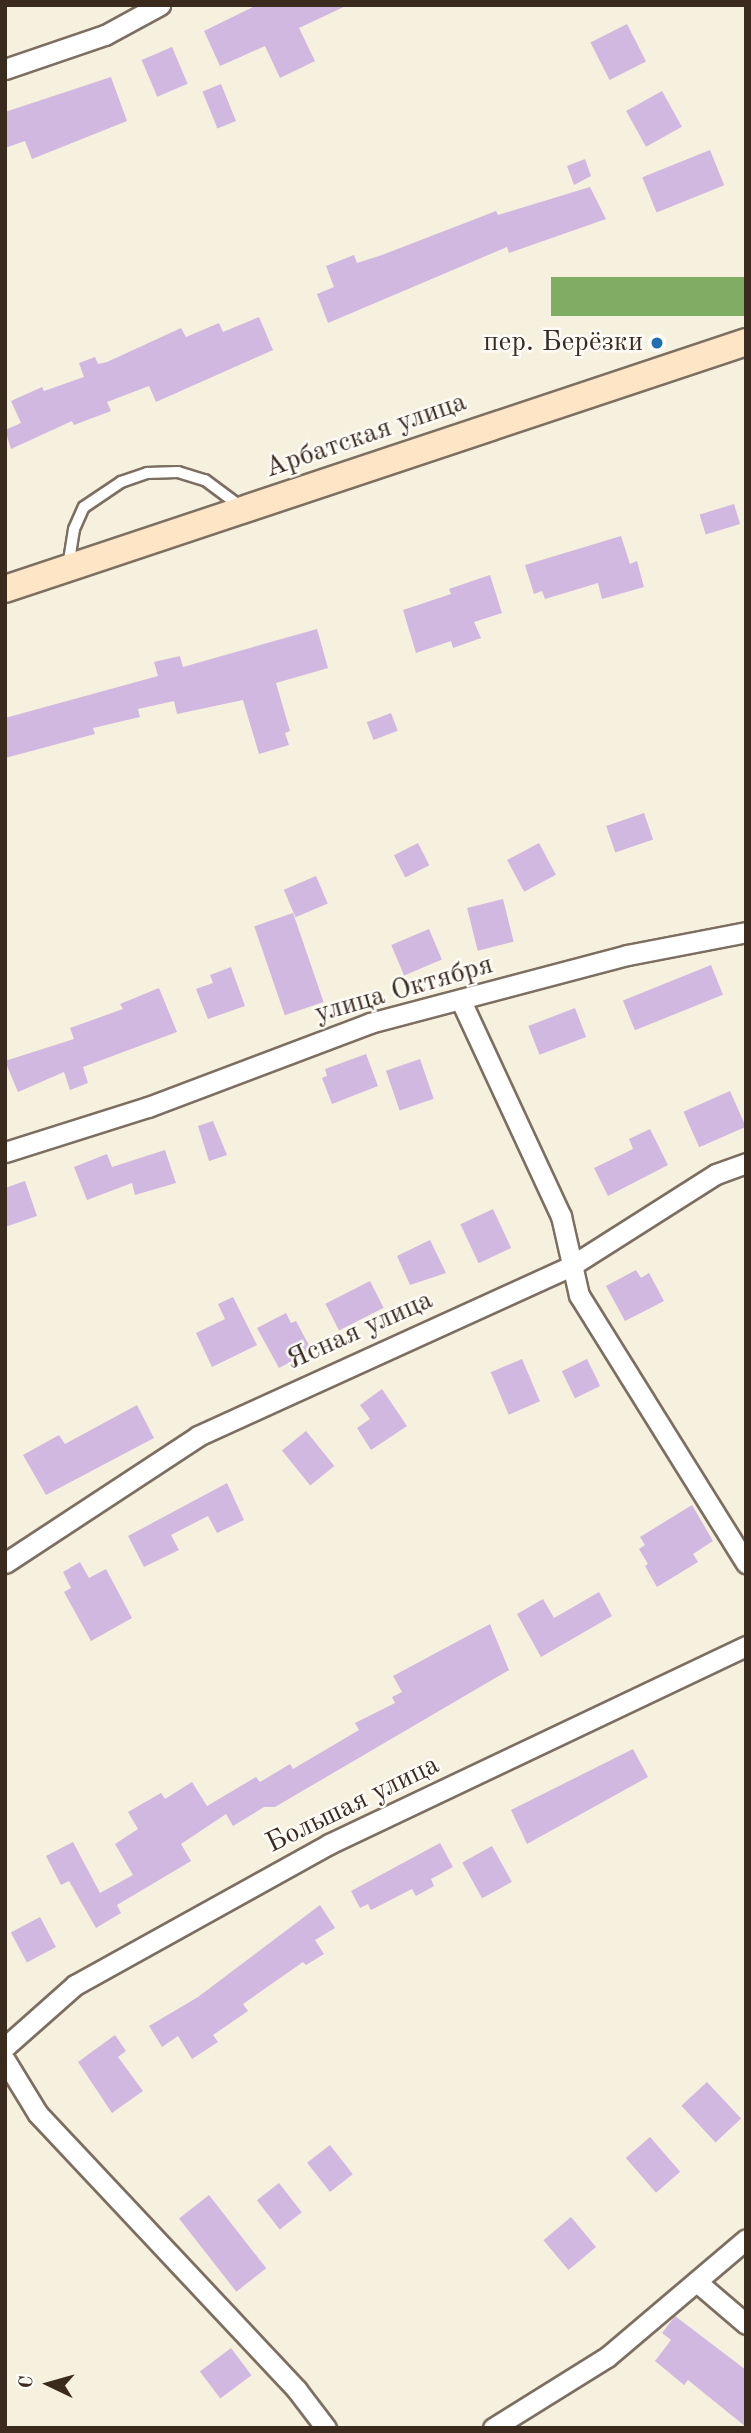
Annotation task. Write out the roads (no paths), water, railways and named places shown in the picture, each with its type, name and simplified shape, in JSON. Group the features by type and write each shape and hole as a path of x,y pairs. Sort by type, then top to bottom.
{"main road":[{"name":"Арбатская улица","path":"5,589 746,342"}],"street":[{"path":"5,69 106,35 160,5"},
{"name":"улица Октября","path":"5,1153 148,1107 370,1023 462,1003 627,956 746,932"},
{"path":"462,1003 561,1216 579,1295 632,1387 746,1563"},
{"name":"Ясная улица","path":"5,1563 198,1436 571,1266 716,1174 746,1163"},
{"name":"Большая улица","path":"5,2048 75,1985 329,1844 746,1646"},
{"path":"5,2060 38,2114 297,2390 326,2428"},
{"path":"493,2428 607,2357 698,2283 746,2239"},
{"path":"698,2283 746,2324"}],"lane":[{"path":"68,570 74,529 84,507 121,482 146,473 178,472 205,480 246,510"}],"place":[{"name":"пер. Берёзки","path":"657,343"}]}
